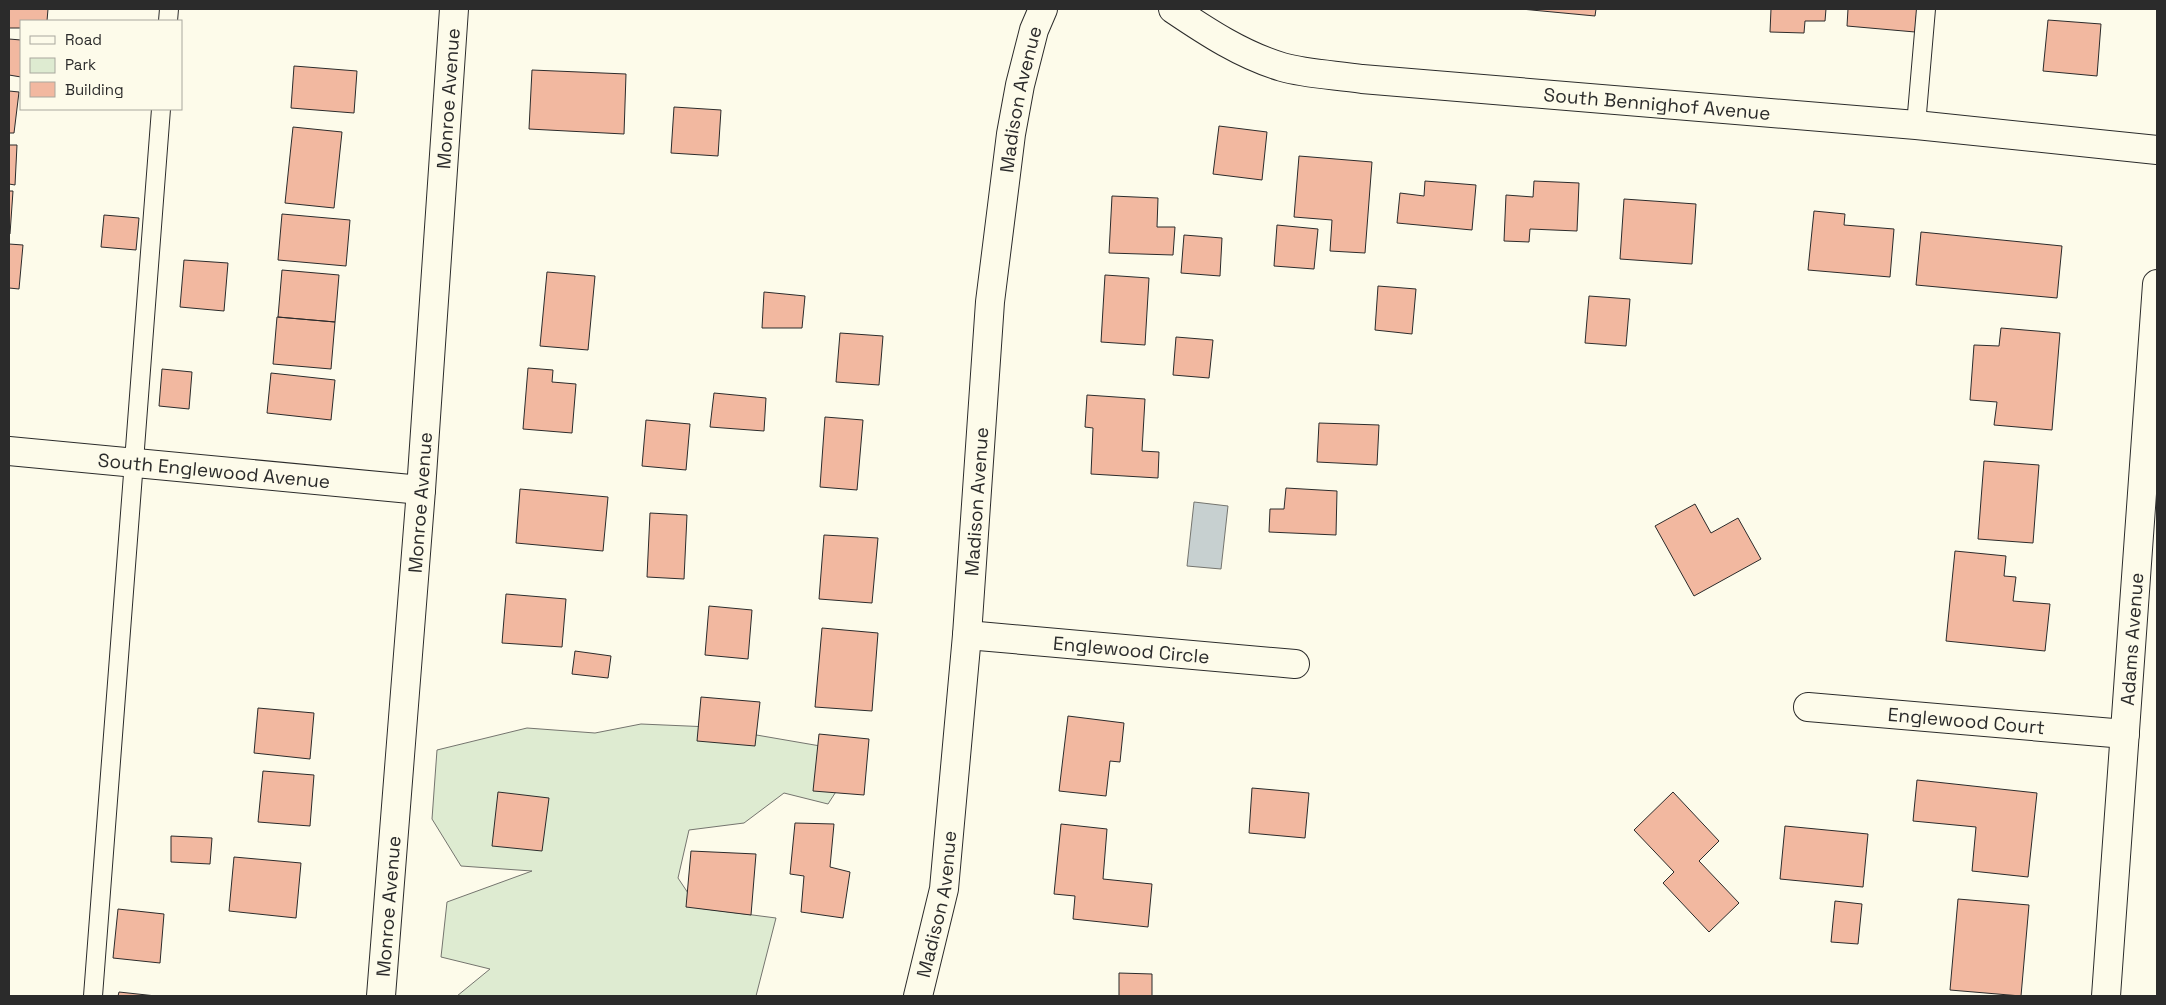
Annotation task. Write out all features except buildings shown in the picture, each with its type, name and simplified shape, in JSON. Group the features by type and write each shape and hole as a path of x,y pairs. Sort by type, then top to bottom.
{"street":[{"name":"Monroe Avenue","path":"381,996 421,490 454,9"},
{"name":"Madison Avenue","path":"918,996 944,889 967,635 992,292 1011,134 1020,85 1034,30 1043,9"},
{"name":"South Bennighof Avenue","path":"1173,9 1208,33 1282,67 1362,79 1916,125 2157,150"},
{"name":"Adams Avenue","path":"2106,996 2157,284"},
{"name":"South Englewood Avenue","path":"9,451 421,490"},
{"name":"Englewood Circle","path":"967,635 1295,664"},
{"name":"Englewood Court","path":"1808,707 2125,734"}],"lane":[{"path":"1916,125 1926,9"},
{"path":"93,996 161,110"}],"green space":[{"path":"641,724 710,727 861,753 828,804 784,793 744,823 689,830 678,878 698,908 776,918 756,996 457,996 490,969 441,957 447,902 532,871 461,866 432,819 437,750 527,728 595,733"}],"shaded area":[{"path":"1194,502 1228,506 1221,569 1187,566"}]}
